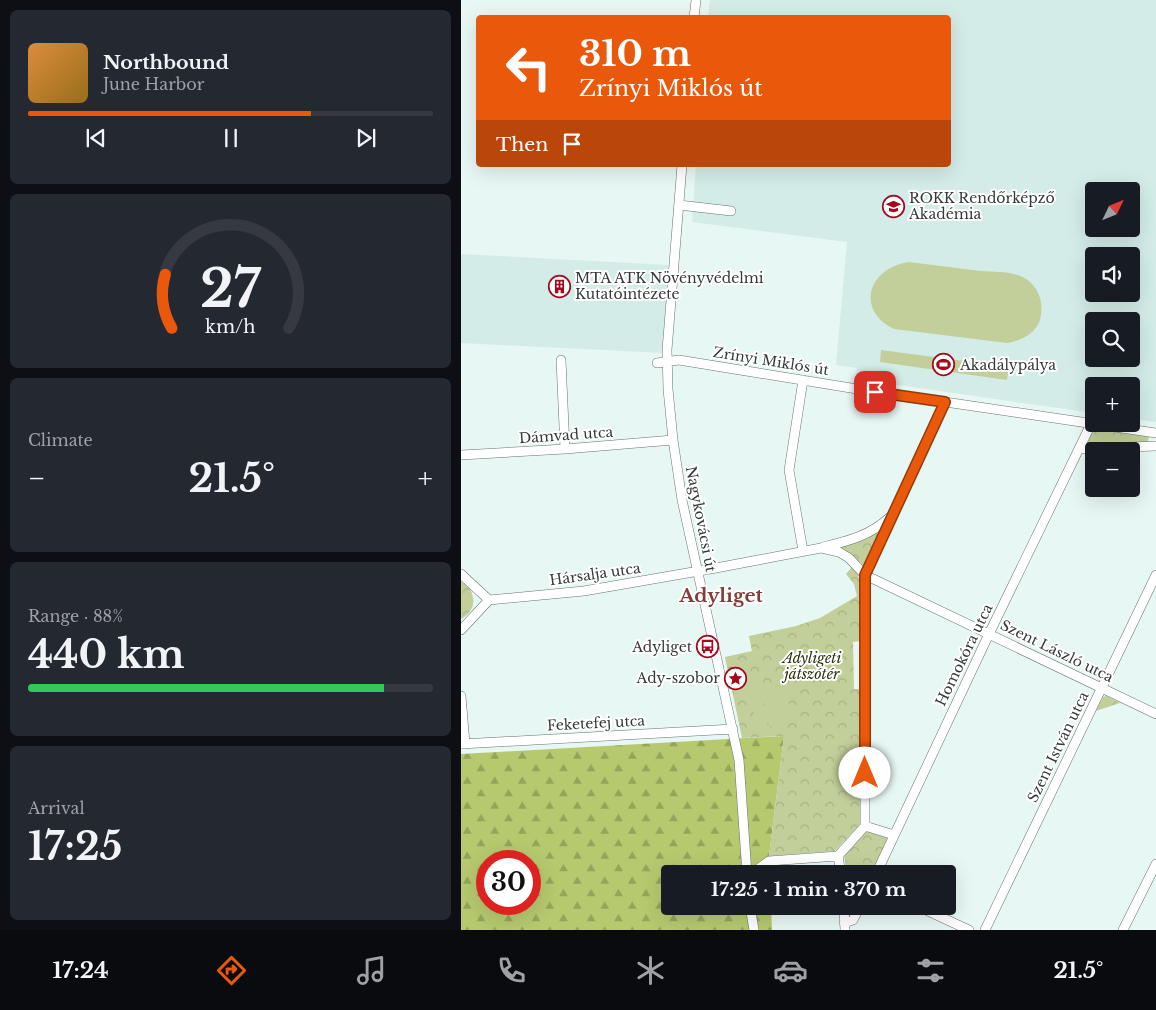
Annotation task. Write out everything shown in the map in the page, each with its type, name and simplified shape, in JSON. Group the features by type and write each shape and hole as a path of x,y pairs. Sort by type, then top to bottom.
{"street":[{"path":"694,15 696,0"},
{"name":"Nagykovácsi út","path":"682,167 662,362 682,500 701,571 733,729 741,780 746,865"},
{"path":"679,205 731,211"},
{"path":"561,360 565,449"},
{"name":"Zrínyi Miklós út","path":"662,362 679,360 1085,423"},
{"path":"803,380 789,470 803,552"},
{"path":"763,865 769,861 839,856 865,826 865,575 945,402"},
{"name":"Zrínyi Miklós út","path":"1140,431 1156,433"},
{"name":"Homokóra utca","path":"880,865 1087,432"},
{"name":"Dámvad utca","path":"461,455 673,440"},
{"path":"1079,449 1156,446"},
{"name":"Hársalja utca","path":"489,600 584,591 803,552 864,536 879,527 893,513"},
{"path":"821,548 839,552 849,558 865,575"},
{"path":"461,574 489,600 461,630"},
{"name":"Szent László utca","path":"865,575 1156,714"},
{"name":"Szent István utca","path":"985,930 1156,575"},
{"path":"461,696 463,744"},
{"name":"Feketefej utca","path":"463,744 733,729"},
{"path":"865,826 894,835"},
{"path":"839,856 840,865"},
{"path":"1123,930 1156,864"},
{"path":"752,915 754,930"},
{"path":"845,926 853,920 856,915"},
{"path":"936,915 969,930"}],"shaded area":[{"name":"ROKK Rendőrképző Akadémia","path":"710,0 1156,0 1156,422 1140,420 1140,377 1085,377 1085,412 856,379 857,368 836,365 847,242 692,222 696,167 951,167 951,15 708,15"},
{"path":"461,254 668,265 663,353 461,343"}],"green space":[{"path":"909,262 1005,272 1021,276 1035,287 1040,297 1041,314 1038,325 1027,336 1007,343 894,329 882,321 874,311 871,301 872,291 876,281 884,272"},
{"name":"Akadálypálya","path":"881,350 1009,367 1007,380 880,362"},
{"path":"1092,432 1132,432 1150,435 1147,443 1088,442"},
{"path":"876,532 879,535 865,566 841,547 843,545"},
{"name":"Adyligeti játszótér","path":"852,567 857,572 859,579 860,641 853,642 854,689 861,689 861,823 835,851 769,856 784,736 742,738 725,657 752,651 749,636 796,626 820,618 857,596 854,584 846,574"},
{"path":"461,581 473,595 473,606 467,615 461,619"},
{"path":"755,673 768,727 758,730 745,676"},
{"path":"784,682 793,722 769,727 760,688"},
{"path":"1106,696 1120,703 1096,711 1103,697"},
{"path":"784,736 769,865 661,865 661,915 771,915 772,930 461,930 461,754"},
{"path":"865,831 888,838 876,865 846,865 844,854"}],"place":[{"name":"ROKK Rendőrképző Akadémia","path":"893,206"},
{"name":"MTA ATK Növényvédelmi Kutatóintézete","path":"559,286"},
{"name":"Akadálypálya","path":"944,365"},
{"name":"Adyliget","path":"708,647"},
{"name":"Ady-szobor","path":"736,678"}],"district":[{"name":"Adyliget","path":"721,595"}],"route":[{"path":"865,773 865,575 945,402 875,392"}]}
